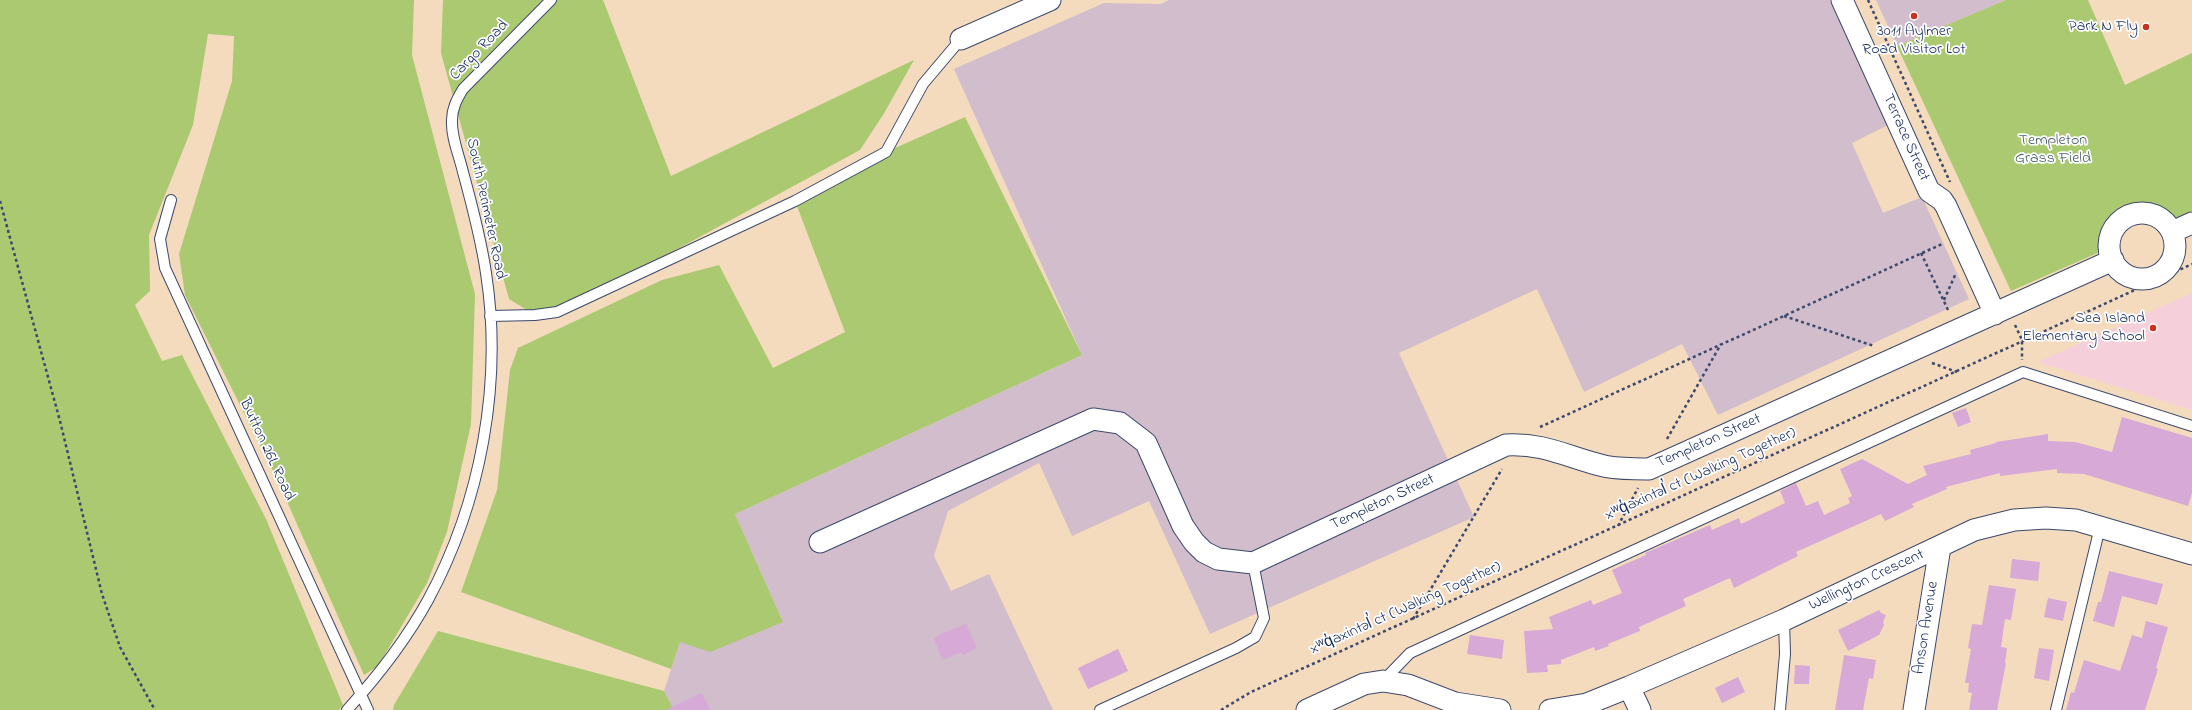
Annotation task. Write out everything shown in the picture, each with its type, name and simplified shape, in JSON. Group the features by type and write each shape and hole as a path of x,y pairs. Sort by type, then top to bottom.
{"street":[{"path":"961,39 1050,0"},
{"name":"Terrace Street","path":"1842,0 1929,191 1942,200 2001,311"},
{"path":"2146,213 2162,220 2172,232 2175,242 2175,252 2171,262 2157,276 2136,279 2126,275 2118,269 2112,260 2109,248 2110,237 2124,218 2135,214 2146,213"},
{"path":"2172,232 2192,223"},
{"name":"Templeton Street","path":"1253,563 1506,445 1536,445 1562,452 1601,466 1649,469 2112,260"},
{"path":"820,542 1093,418 1120,423 1146,443 1183,526 1194,542 1204,552 1218,558 1253,563"},
{"name":"Wellington Crescent","path":"1550,710 1587,704 1629,687 1784,620 1974,530 2014,520 2046,518 2076,520 2192,554"},
{"name":"Anson Avenue","path":"1914,710 1940,547"},
{"path":"1307,710 1364,684 1383,680 1408,685 1455,703 1500,710"},
{"path":"1629,687 1640,710"}],"lane":[{"name":"Cargo Road","path":"453,133 452,120 454,107 463,89 551,0"},
{"path":"490,316 535,315 557,312 794,200 886,152 923,84 961,39"},
{"name":"South Perimeter Road","path":"347,710 361,695 404,639 428,600 448,557 467,504 480,456 488,405 490,316 486,273 453,133"},
{"name":"Button 26L Road","path":"171,200 160,239 165,268 368,710"},
{"path":"1383,680 1410,653 2023,372 2192,426"},
{"path":"2056,710 2100,527"},
{"path":"1100,710 1236,648 1255,636 1264,618 1253,563"},
{"path":"1780,710 1785,654 1784,620"}],"path":[{"path":"1868,0 1953,187"},
{"path":"0,201 60,421 102,594 120,647 155,710"},
{"path":"1536,429 1960,236"},
{"path":"1921,253 1958,330"},
{"name":"xʷq̓axintəl̕ ct (Walking Together)","path":"1221,710 1251,692 1958,372 2022,340 2192,264"},
{"path":"2001,311 2022,340 2023,372"},
{"path":"1784,316 1880,348"},
{"path":"1666,441 1721,344"},
{"path":"1929,362 1958,372"},
{"path":"1412,619 1506,462"},
{"path":"1617,527 1641,483"}],"shaded area":[{"path":"1169,0 1832,0 1888,125 1852,143 1883,213 1922,197 1969,299 1718,415 1682,344 1584,392 1537,289 1399,353 1474,517 1210,634 1149,501 1072,536 1039,463 948,511 934,556 951,591 989,574 1053,710 674,710 664,691 680,642 783,622 735,514 1082,355 954,69 1104,3 1161,4"},
{"path":"1876,0 2006,0 1897,46"},
{"name":"Sea Island Elementary School","path":"2192,293 2192,410 2038,362"}],"green space":[{"path":"0,0 414,0 412,55 475,294 471,424 447,532 427,583 378,666 364,675 277,479 185,295 179,254 232,81 234,36 208,34 193,125 149,235 150,291 135,305 162,361 182,355 266,519 343,705 339,710 0,710"},
{"path":"443,0 603,0 671,176 914,60 883,115 860,150 563,311 535,315 509,299 441,53"},
{"name":"Templeton Grass Field","path":"2006,0 2088,0 2125,85 2192,53 2192,211 2166,224 2147,215 2133,214 2126,217 2115,229 2109,248 2011,291 1897,46"},
{"path":"965,117 1082,355 735,514 783,622 710,652 680,642 671,669 461,592 497,490 510,370 518,348 662,280 719,265 773,368 845,332 795,201 886,152"},
{"path":"438,631 664,691 674,710 393,710 394,705"}],"building":[{"path":"1966,408 1971,422 1958,427 1952,413"},
{"path":"2122,417 2192,438 2192,493 2188,506 2084,474 2057,473 2057,469 2000,476 2000,473 1946,487 1947,489 1912,504 1914,507 1885,521 1881,514 1796,552 1798,556 1734,588 1730,578 1683,599 1686,606 1639,627 1640,631 1608,644 1609,646 1595,651 1594,647 1561,660 1561,664 1547,665 1548,672 1527,673 1524,631 1553,629 1549,617 1591,600 1593,605 1622,593 1612,570 1646,555 1645,553 1710,525 1712,530 1739,518 1741,524 1785,503 1780,491 1796,483 1806,506 1818,501 1824,515 1850,503 1848,498 1852,496 1840,469 1862,459 1908,484 1927,475 1923,466 1971,454 1970,450 1996,442 2048,434 2048,441 2075,442 2112,452"},
{"path":"2012,559 2040,562 2038,581 2010,578"},
{"path":"2109,571 2163,584 2157,605 2122,596 2114,627 2093,621 2098,602 2101,602"},
{"path":"1989,585 2016,589 2011,620 2005,619 2001,647 2007,648 2006,663 1997,710 1969,710 1972,693 1968,692 1969,683 1965,683 1971,649 1968,648 1972,624 1982,625"},
{"path":"2048,598 2067,602 2063,621 2044,617"},
{"path":"1879,610 1881,613 1886,615 1883,622 1884,625 1879,635 1848,651 1838,630"},
{"path":"2146,621 2168,627 2156,668 2158,669 2145,710 2066,710 2071,692 2074,693 2084,660 2120,671 2132,635 2142,638"},
{"path":"966,624 977,648 963,655 961,652 943,660 934,640 938,635"},
{"path":"1470,635 1504,640 1502,659 1467,654"},
{"path":"2039,648 2054,650 2049,681 2034,678"},
{"path":"1118,649 1128,671 1088,689 1078,668"},
{"path":"1844,655 1876,660 1873,679 1869,678 1863,710 1835,710"},
{"path":"1795,665 1810,666 1809,684 1794,684"},
{"path":"1738,677 1745,692 1722,703 1715,688"},
{"path":"702,693 710,710 666,710"}],"place":[{"name":"3011 Aylmer Road Visitor Lot","path":"1914,16"},
{"name":"Park N Fly","path":"2146,27"},
{"name":"Sea Island Elementary School","path":"2153,328"}]}
